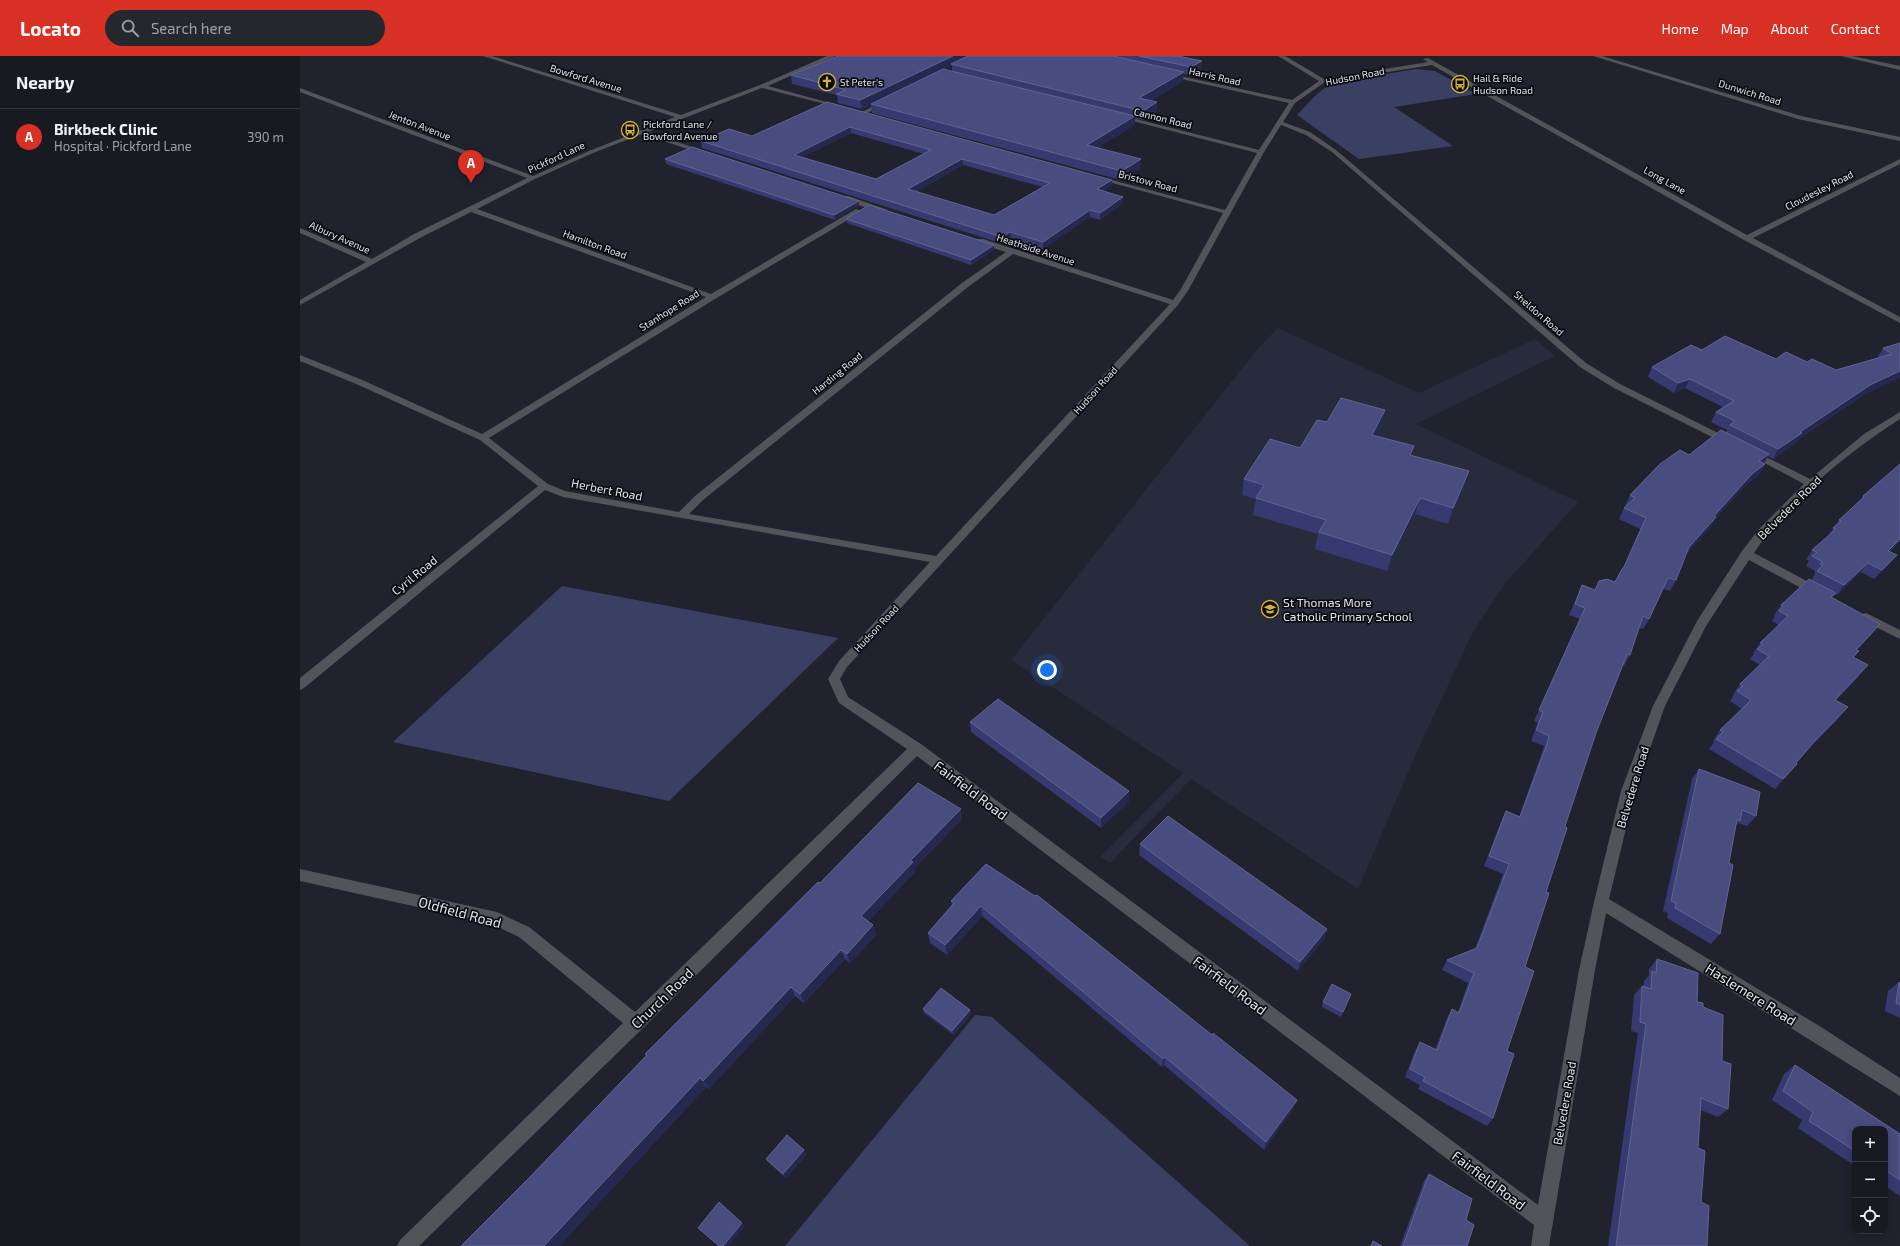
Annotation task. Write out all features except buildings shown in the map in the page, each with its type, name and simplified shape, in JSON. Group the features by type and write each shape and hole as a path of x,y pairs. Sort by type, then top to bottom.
{"street":[{"name":"Bowford Avenue","path":"486,56 681,117"},
{"name":"Pickford Lane","path":"300,303 417,236 533,178 591,152 762,86 832,56"},
{"path":"1281,56 1323,81"},
{"name":"Long Lane","path":"1422,56 1747,238 1900,320"},
{"name":"Dunwich Road","path":"1596,56 1800,118 1900,139"},
{"path":"1844,56 1900,68"},
{"name":"Hudson Road","path":"916,748 843,700 834,679 843,664 1175,303 1185,289 1261,152 1293,102 1323,81 1433,63"},
{"name":"Harris Road","path":"1162,73 1293,102"},
{"path":"762,86 871,115"},
{"name":"Jenton Avenue","path":"300,90 533,178"},
{"path":"863,113 890,100"},
{"name":"Cannon Road","path":"1114,116 1261,152"},
{"name":"Sheldon Road","path":"1279,123 1292,125 1305,130 1334,151 1583,365 1617,386 1811,483"},
{"path":"641,132 709,154"},
{"name":"Cloudesley Road","path":"1747,238 1900,161"},
{"name":"Bristow Road","path":"1090,176 1227,212"},
{"path":"838,196 891,213"},
{"name":"Stanhope Road","path":"483,438 712,297 869,205"},
{"name":"Hamilton Road","path":"470,209 712,297"},
{"name":"Albury Avenue","path":"300,230 373,262"},
{"name":"Heathside Avenue","path":"974,239 1175,303"},
{"name":"Harding Road","path":"681,516 699,498 965,285 1012,252"},
{"name":"Herbert Road","path":"300,358 483,438 544,486 563,494 681,516 940,560"},
{"name":"Belvedere Road","path":"1540,1246 1587,970 1601,902 1628,791 1659,706 1701,624 1746,554 1763,531 1811,483 1867,436 1900,415"},
{"name":"Cyril Road","path":"300,685 544,486"},
{"path":"1746,554 1830,598"},
{"path":"1858,613 1900,635"},
{"name":"Church Road","path":"406,1246 916,748"},
{"name":"Fairfield Road","path":"916,748 1544,1221"},
{"name":"Oldfield Road","path":"300,874 492,917 524,932 636,1023"},
{"name":"Haslemere Road","path":"1601,902 1815,1033 1900,1088"}],"shaded area":[{"path":"1416,69 1435,71 1476,94 1394,107 1453,146 1359,159 1297,115 1320,92 1337,82"},
{"name":"St Thomas More Catholic Primary School","path":"1278,328 1419,393 1535,339 1555,356 1416,424 1578,502 1503,586 1473,632 1419,747 1358,889 1191,779 1110,863 1100,857 1183,773 1011,660 1259,347"},
{"path":"562,586 838,638 669,801 393,742"},
{"path":"975,1015 992,1017 1250,1246 785,1246"}],"place":[{"name":"St Peter's","path":"827,82"},
{"name":"Hail & Ride Hudson Road","path":"1460,84"},
{"name":"Pickford Lane / Bowford Avenue","path":"630,130"},
{"name":"Birkbeck Clinic","path":"471,183"},
{"name":"St Thomas More Catholic Primary School","path":"1270,609"}]}
